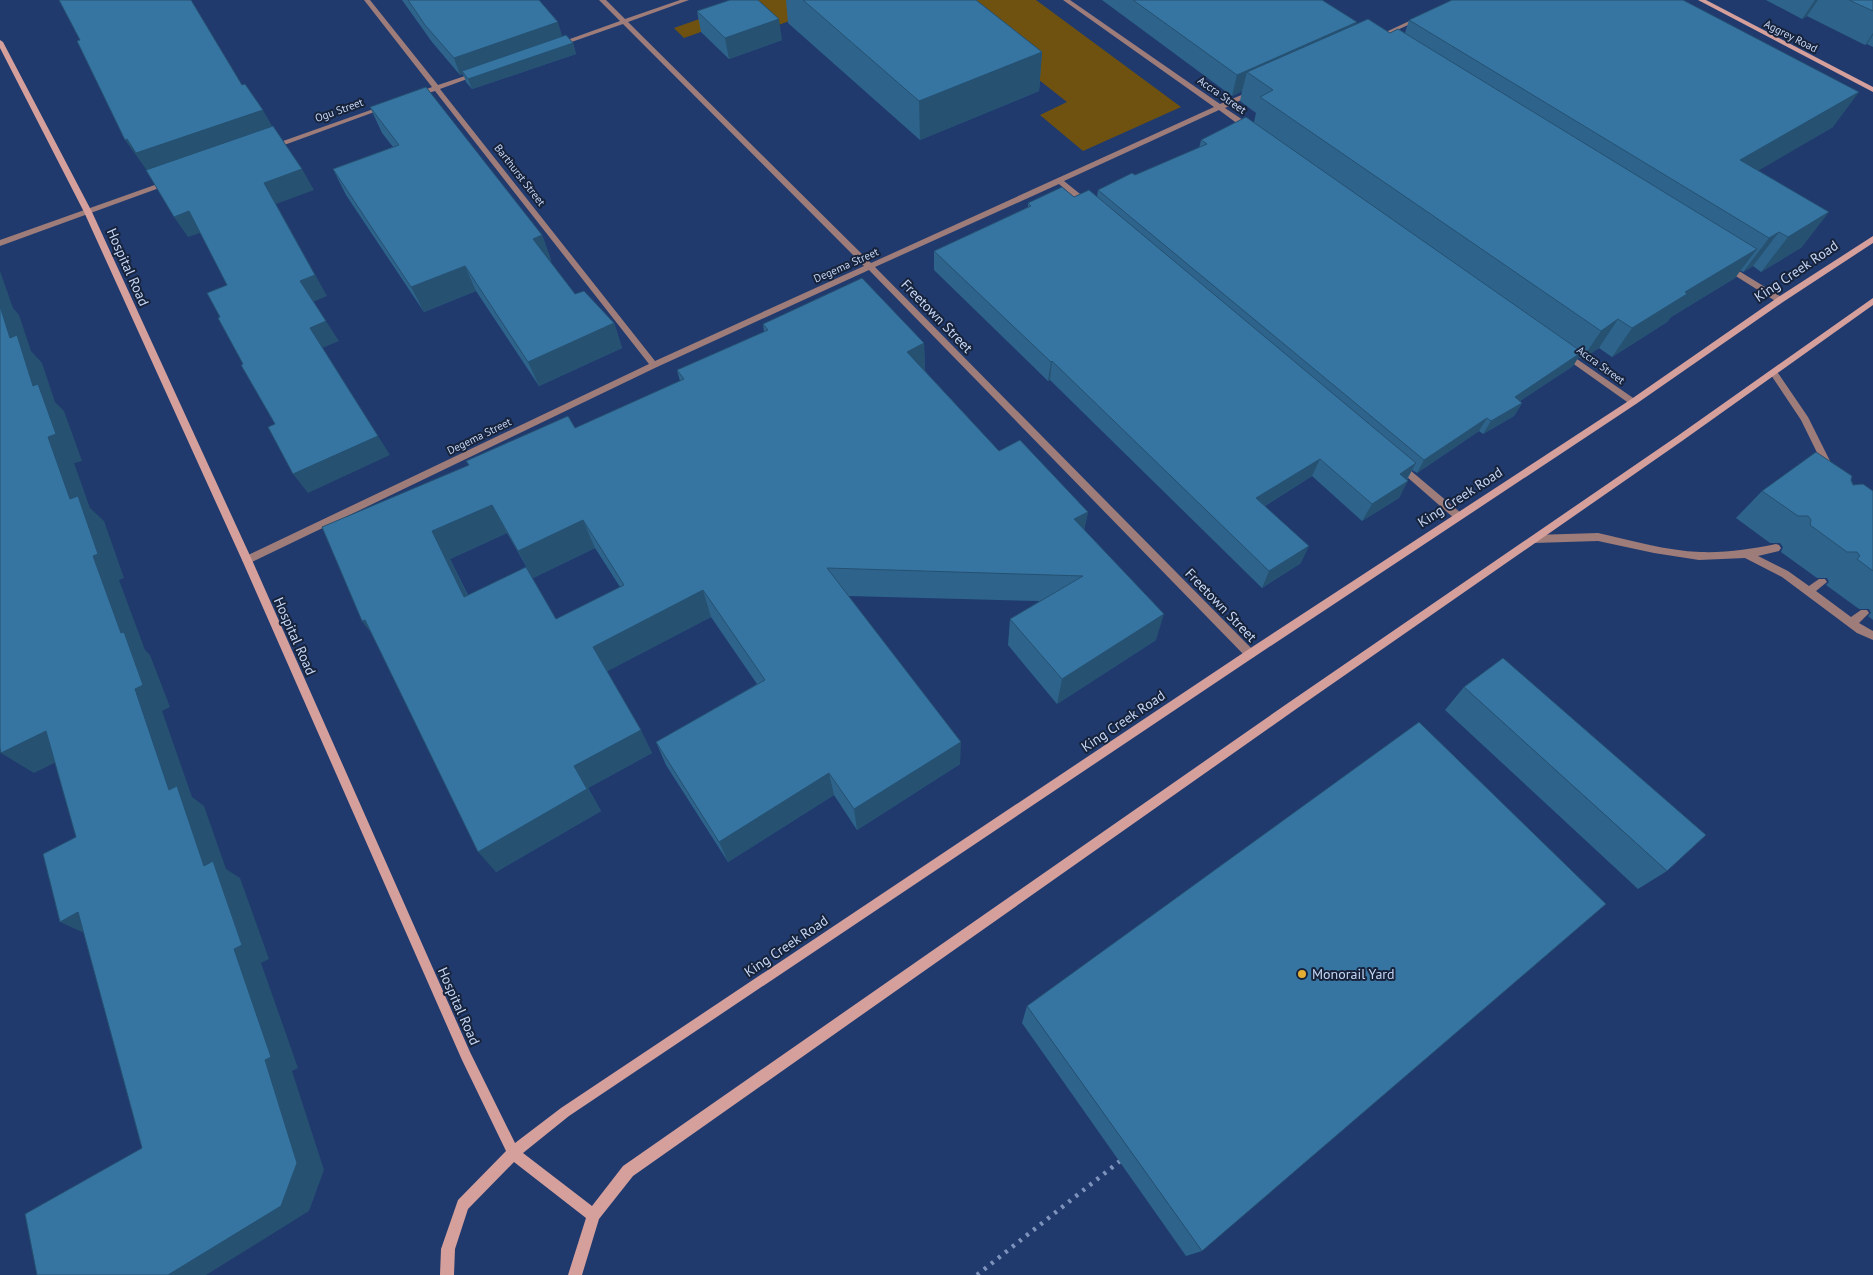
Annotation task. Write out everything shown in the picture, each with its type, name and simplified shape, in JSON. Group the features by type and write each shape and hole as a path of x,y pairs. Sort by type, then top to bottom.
{"street":[{"name":"Barthurst Street","path":"367,0 438,87 654,365"},
{"name":"Freetown Street","path":"602,0 870,267 1250,654"},
{"path":"550,48 686,0"},
{"name":"Accra Street","path":"1066,0 1259,135"},
{"name":"Aggrey Road","path":"1701,0 1873,90"},
{"path":"1378,47 1369,41 1432,12"},
{"name":"Hospital Road","path":"0,42 88,212 246,560 466,1056 513,1153 593,1215"},
{"path":"410,97 484,71"},
{"name":"Degema Street","path":"246,560 654,365 1263,87"},
{"name":"Ogu Street","path":"263,150 392,104"},
{"path":"0,244 180,180"},
{"path":"1059,180 1097,212"},
{"name":"King Creek Road","path":"447,1275 448,1249 463,1205 513,1153 565,1112 1250,654 1633,402 1780,300 1873,239"},
{"path":"1721,263 1780,300"},
{"path":"575,1275 593,1215 628,1171 1873,301"},
{"name":"Accra Street","path":"1560,350 1633,402"},
{"path":"1773,372 1806,419 1827,461 1832,478"},
{"path":"1391,459 1458,516"},
{"path":"1534,539 1598,537 1654,549 1700,556 1746,554 1776,548"},
{"path":"1746,554 1785,574 1851,623 1873,636"},
{"path":"1809,591 1822,582"},
{"path":"1851,623 1864,613"}],"shaded area":[{"path":"753,0 846,0 773,27 757,12 684,38 674,28"},
{"path":"938,0 1036,0 1181,107 1083,151 1040,115 1067,102"}],"building":[{"path":"59,0 191,0 242,85 245,84 263,110 136,153 127,139 125,140 77,41 80,40"},
{"path":"408,0 539,0 558,22 454,58 425,25"},
{"path":"730,0 758,0 779,19 725,38 697,11"},
{"path":"803,0 976,0 1042,52 919,101"},
{"path":"1133,0 1322,0 1357,22 1237,75"},
{"path":"1452,0 1683,0 1859,92 1740,160 1829,212 1788,237 1779,232 1769,238 1409,20"},
{"path":"1849,0 1873,0 1873,11"},
{"path":"1368,19 1390,33 1398,29 1757,249 1685,292 1687,294 1632,328 1618,319 1601,331 1260,97 1273,90 1247,72"},
{"path":"566,35 573,43 468,79 462,71"},
{"path":"426,87 542,235 533,239 575,294 584,291 614,323 528,362 465,266 411,287 333,169 399,145 370,107"},
{"path":"1246,117 1582,352 1515,397 1522,403 1491,421 1487,418 1424,460 1098,190 1132,173 1135,175 1207,144 1201,140"},
{"path":"273,126 302,169 264,183 315,275 300,281 326,321 310,328 378,436 293,474 268,427 275,424 241,365 243,364 207,293 227,285 189,211 174,217 146,170"},
{"path":"1062,187 1074,197 1089,190 1416,463 1400,474 1408,481 1372,504 1320,459 1256,498 1309,546 1269,571 1052,361 934,251 1031,206 1028,203"},
{"path":"862,278 924,343 907,352 999,451 1020,440 1088,512 1074,519 1164,614 1062,679 1010,619 1083,576 827,568 961,742 854,809 829,773 719,842 656,742 765,680 703,590 593,647 641,730 574,766 587,789 478,852 365,620 362,621 322,527 469,465 466,461 568,416 575,428 684,379 677,370 768,330 763,324","holes":["492,505 518,551 583,520 624,585 556,619 526,567 464,597 432,531"]},
{"path":"0,306 10,338 17,335 33,386 38,384 56,434 48,437 70,499 78,496 98,554 93,556 121,633 124,632 143,685 135,689 169,790 177,786 204,866 213,861 242,945 234,949 271,1057 265,1060 297,1163 281,1206 168,1275 37,1275 25,1214 142,1148 78,912 60,922 43,854 76,837 46,731 1,753 0,748"},
{"path":"1816,452 1852,476 1853,485 1863,484 1873,491 1873,571 1857,559 1860,556 1857,552 1847,552 1810,525 1811,520 1808,516 1798,516 1762,491"},
{"path":"1503,658 1706,835 1667,871 1464,687"},
{"name":"Monorail Yard","path":"1419,722 1606,904 1202,1251 1027,1006"}],"railway":[{"path":"977,1275 1120,1161"}],"place":[{"name":"Monorail Yard","path":"1302,974"}]}
